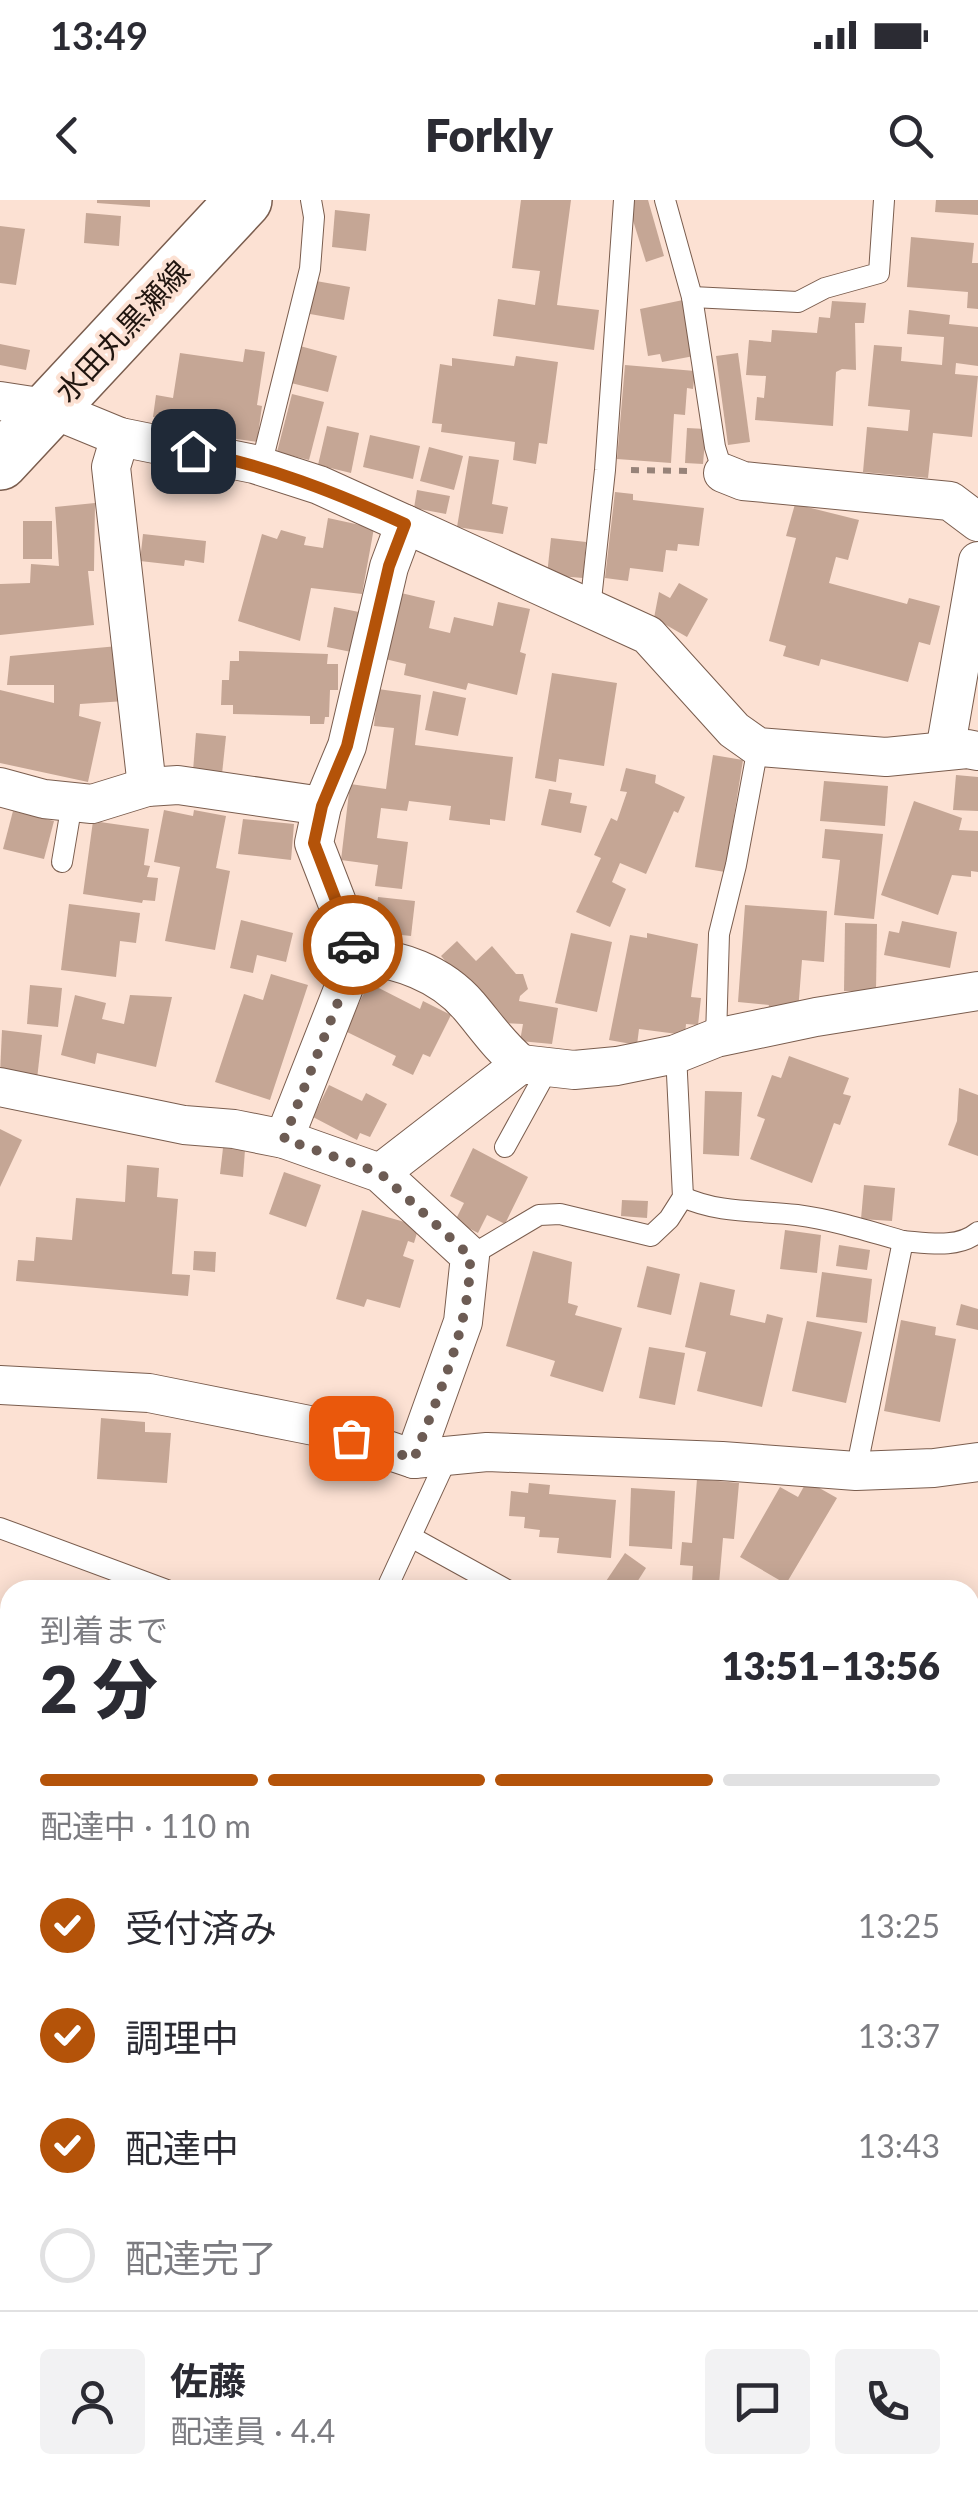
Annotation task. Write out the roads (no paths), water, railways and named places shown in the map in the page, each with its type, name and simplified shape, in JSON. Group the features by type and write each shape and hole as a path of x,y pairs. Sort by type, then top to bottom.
{"main road":[{"name":"水田丸黒瀬線","path":"0,462 26,405 244,200"}],"street":[{"path":"26,405 120,437 261,466 319,485 648,635 734,730 758,746 886,757 961,751 978,561"},
{"path":"120,437 111,467 147,787"},
{"path":"723,473 743,481 950,501 978,522"},
{"path":"284,1139 357,954 314,843 322,806 347,746 389,566 405,524"},
{"path":"0,787 72,804 92,804 147,787 178,785 322,806"},
{"path":"357,954 407,964 436,978 466,1002 502,1049 535,1066 574,1070 676,1054 716,1038 816,1017 978,991"},
{"path":"380,1173 535,1066"},
{"path":"0,1087 184,1126 234,1129 284,1139 380,1173 470,1256 463,1322 431,1457"},
{"path":"0,1385 149,1393 320,1427 431,1457 486,1452 856,1470 934,1468 978,1462"}],"lane":[{"path":"261,466 310,268 314,217 311,200"},
{"path":"590,608 605,470 624,200"},
{"path":"665,200 692,297 715,448 723,473"},
{"path":"692,297 798,302 825,288 879,274 884,200"},
{"path":"716,1038 719,934 758,746"},
{"path":"62,862 72,804"},
{"path":"470,1256 539,1215 560,1214 651,1236 669,1219 684,1197 676,1054"},
{"path":"506,1147 535,1066"},
{"path":"684,1197 707,1208 795,1215 903,1241 936,1244 968,1240 978,1232"},
{"path":"856,1470 903,1241"},
{"path":"391,1580 410,1537 431,1457"},
{"path":"0,1528 139,1580"},
{"path":"410,1537 488,1580"}]}
